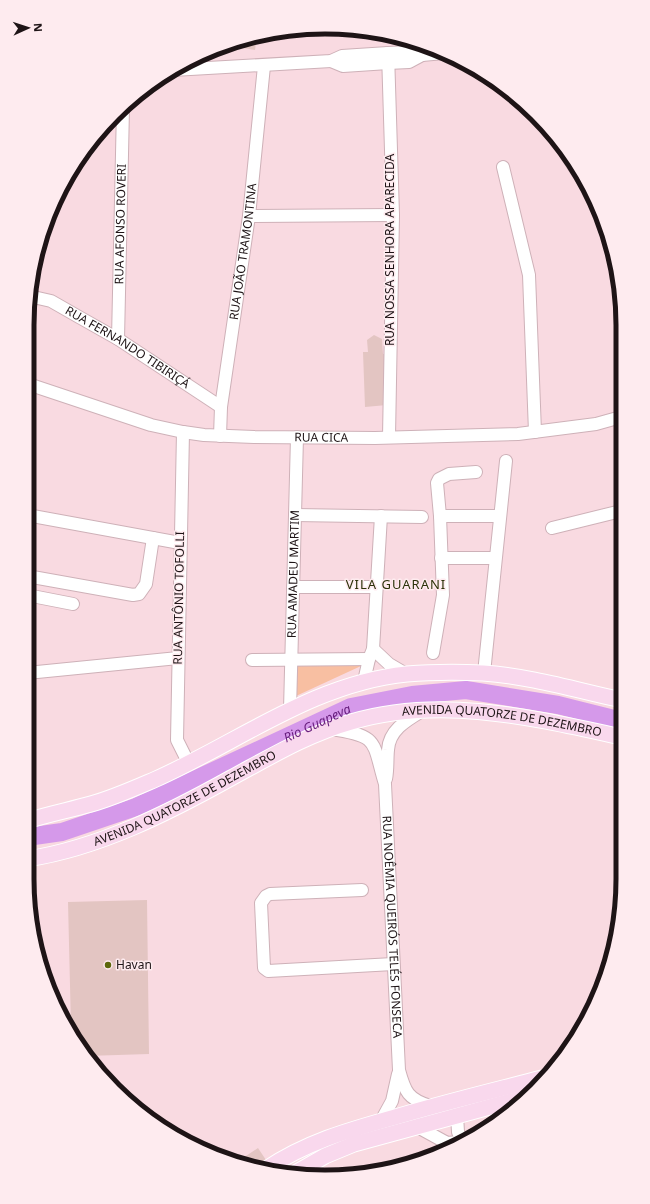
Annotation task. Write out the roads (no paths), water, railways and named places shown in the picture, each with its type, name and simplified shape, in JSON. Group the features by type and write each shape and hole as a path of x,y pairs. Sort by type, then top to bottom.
{"main road":[{"path":"34,819 92,804 123,793 157,778 316,697 364,681 406,674 484,673 535,681 616,699"},
{"name":"AVENIDA QUATORZE DE DEZEMBRO","path":"34,858 71,850 108,838 186,802 268,758 330,729 374,716 426,709 497,713 531,718 616,736"},
{"path":"272,1165 287,1155 313,1142 430,1106 536,1079"},
{"path":"302,1169 325,1156 354,1144 514,1100"}],"street":[{"path":"186,69 331,61 343,66 388,58 408,62 426,52"},
{"name":"RUA NOSSA SENHORA APARECIDA","path":"388,58 393,215 389,437"},
{"name":"RUA JOÃO TRAMONTINA","path":"220,436 222,407 249,216 264,66"},
{"name":"RUA AFONSO ROVERI","path":"118,339 123,115"},
{"path":"503,167 529,276 535,432"},
{"path":"249,216 393,215"},
{"name":"RUA FERNANDO TIBIRIÇÁ","path":"35,297 51,301 118,339 222,407"},
{"name":"RUA CICA","path":"34,386 126,417 182,432 220,436 389,437 535,432 596,424 616,418"},
{"name":"RUA ANTÔNIO TOFOLLI","path":"182,432 177,740 188,762"},
{"name":"RUA AMADEU MARTIM","path":"290,710 290,659 297,437"},
{"path":"484,673 506,462"},
{"path":"433,653 443,595 440,516 437,483 439,479 449,474 476,472"},
{"path":"552,528 616,512"},
{"path":"295,515 422,517"},
{"path":"34,516 180,543"},
{"path":"364,681 371,654 381,516"},
{"path":"440,516 500,516"},
{"path":"34,577 133,595 139,594 146,584 153,538"},
{"path":"441,558 495,558"},
{"path":"293,587 377,586"},
{"path":"34,596 74,604"},
{"path":"252,660 371,654 406,674"},
{"path":"34,672 178,658"},
{"name":"RUA NOÊMIA QUEIRÓS TELÉS FONSECA","path":"385,784 388,769 388,748 392,736 400,725 426,709"},
{"name":"RUA NOÊMIA QUEIRÓS TELÉS FONSECA","path":"330,729 353,733 368,739 376,749 385,784 399,1070 404,1088 409,1096 416,1102 430,1106"},
{"path":"362,890 270,894 266,896 261,903 264,968 268,971 393,964"},
{"name":"RUA NOÊMIA QUEIRÓS TELÉS FONSECA","path":"381,1121 392,1102 399,1070"},
{"path":"457,1115 458,1132 460,1136"},
{"path":"416,1126 447,1143"}],"waterway":[{"name":"Rio Guapeva","path":"34,836 62,832 136,807 351,707 412,695 466,690 558,705 616,720"}],"place":[{"name":"Havan","path":"108,965"}],"district":[{"name":"VILA GUARANI","path":"396,584"}]}
